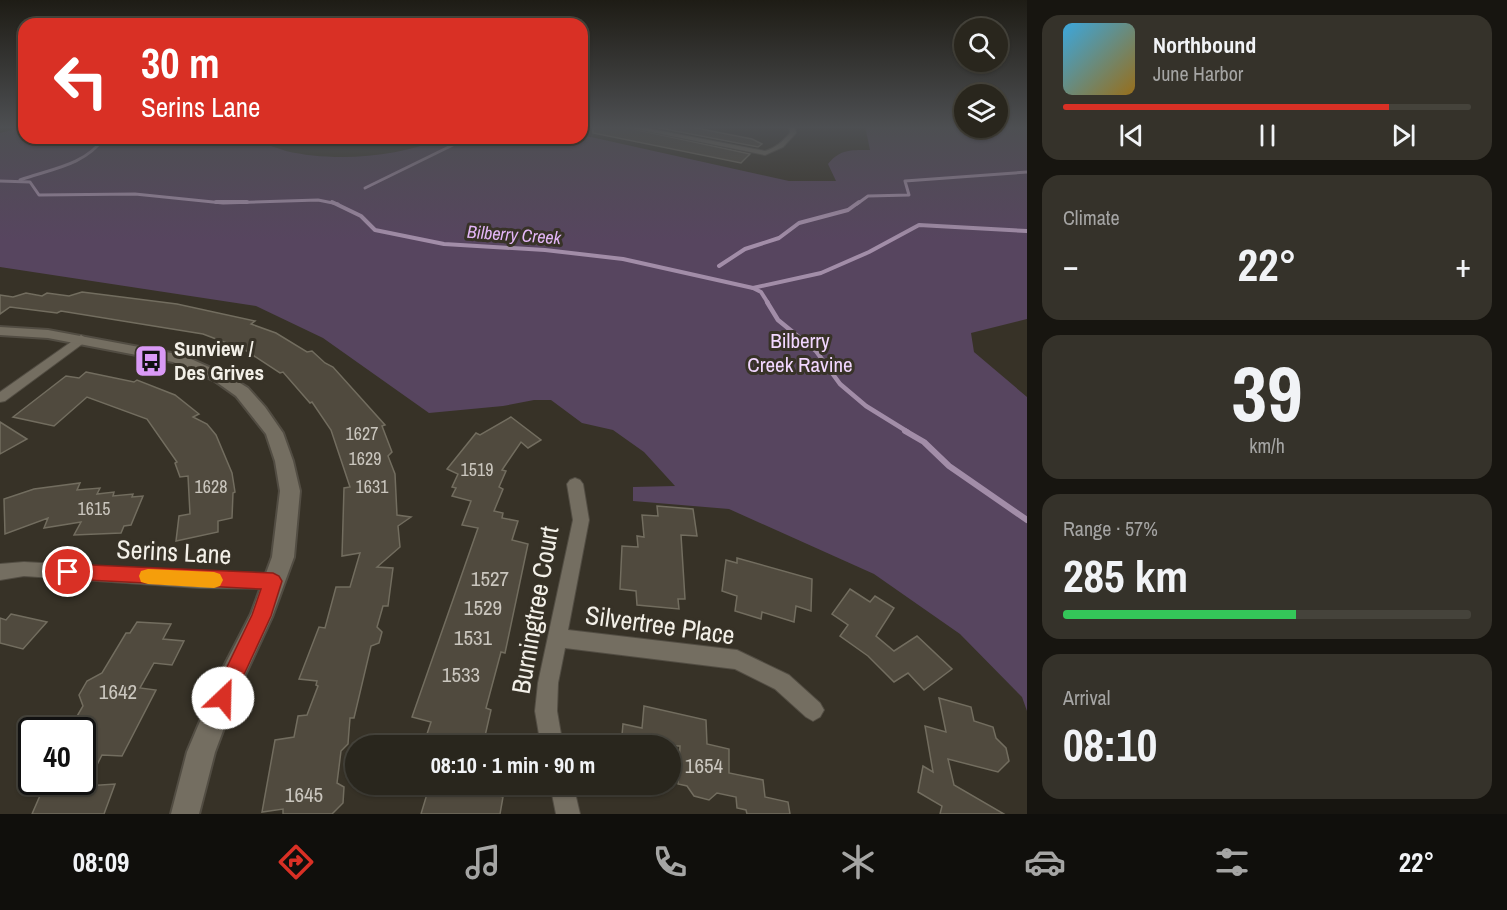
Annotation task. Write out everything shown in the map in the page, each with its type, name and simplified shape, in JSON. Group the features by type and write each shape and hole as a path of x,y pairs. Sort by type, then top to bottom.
{"street":[{"path":"0,331 29,332 81,339 177,358 199,366 242,392 268,421 284,461 290,491 283,557 261,616 229,683 201,752 185,814"},
{"path":"0,398 81,339"},
{"name":"Burningtree Court","path":"550,735 546,711 548,684 581,520 575,484"},
{"name":"Serins Lane","path":"0,572 24,569 199,580 273,581"},
{"name":"Silvertree Place","path":"557,638 737,660 782,682 813,710"},
{"path":"564,795 568,814"}],"green space":[{"name":"Bilberry Creek Ravine","path":"0,164 712,164 789,181 836,181 828,164 1027,164 1027,319 971,333 974,352 1027,397 1027,711 1022,697 960,634 874,574 729,509 633,501 633,487 675,486 644,452 613,430 582,423 551,400 534,400 503,406 429,413 323,338 256,306 0,267"}],"building":[{"path":"82,292 177,304 255,321 251,324 276,333 307,352 312,351 333,367 385,425 382,426 392,452 388,456 395,474 397,515 411,517 398,526 400,547 377,567 393,568 388,606 383,606 377,627 382,632 379,643 371,646 354,718 350,718 349,735 345,735 345,747 341,751 337,783 344,787 343,803 332,814 283,814 283,809 262,812 275,740 294,737 298,716 307,715 318,686 317,681 299,679 319,627 325,628 336,587 350,587 360,553 342,556 344,488 350,487 331,430 312,402 310,403 283,372 280,373 245,350 203,334 61,311 57,313 10,307 0,314 0,295 13,297 26,293 42,296 47,293 69,296"},
{"path":"86,372 134,382 137,380 175,395 199,414 193,417 207,424 216,435 232,473 235,492 233,493 232,518 218,521 218,532 176,541 179,516 190,514 188,476 180,477 175,463 177,462 147,419 87,397 54,426 13,417 66,376 79,378"},
{"path":"511,417 541,440 528,448 521,442 502,470 506,471 499,487 503,489 494,511 503,513 502,518 518,521 512,540 528,544 505,653 501,652 486,708 491,710 485,735 427,735 431,722 412,717 478,528 462,525 471,501 452,496 456,488 452,487 458,474 447,469 476,433 480,435"},
{"path":"0,422 27,439 0,454"},
{"path":"80,483 77,490 100,488 97,494 114,492 113,496 133,494 132,497 143,496 131,525 124,526 121,533 74,535 81,522 44,528 48,518 5,534 4,499 34,489"},
{"path":"657,506 693,509 697,536 681,535 685,599 678,599 679,609 637,605 636,591 620,589 622,546 638,547 637,536 644,537 642,515 658,516"},
{"path":"737,558 812,579 811,611 796,606 794,622 762,612 761,619 735,611 737,596 722,591 726,560 737,563"},
{"path":"850,589 870,602 875,596 894,608 876,636 894,651 917,636 952,669 924,690 908,673 894,682 868,656 840,636 848,625 832,614"},
{"path":"11,614 47,622 23,649 0,643 0,618 6,620"},
{"path":"137,622 171,624 163,639 184,641 172,665 154,663 140,688 156,690 122,756 102,755 96,767 96,717 77,717 83,706 79,695 87,681 102,673 126,633 130,633"},
{"path":"939,698 971,707 974,721 993,727 996,738 1006,748 1009,761 998,772 948,759 954,785 1004,814 940,814 942,806 918,792 923,766 933,772 925,726 946,732"},
{"path":"644,706 706,720 707,744 729,749 729,773 763,780 765,797 788,802 790,814 747,814 746,810 737,808 736,797 717,793 709,800 694,796 687,786 681,785 681,735 622,735 623,724 642,728"},
{"path":"115,784 104,814 32,814 40,795 96,795 96,785"},
{"path":"427,795 496,795 503,797 500,814 421,814"}],"waterway":[{"path":"20,180 69,164"},
{"path":"365,188 414,164"},
{"path":"857,204 868,196 909,195 905,181 1027,172"},
{"name":"Bilberry Creek","path":"0,181 30,182 39,195 135,194 223,203 318,200 335,203"},
{"name":"Bilberry Creek","path":"216,202 247,202"},
{"path":"719,266 745,249 779,238 799,223 848,210 859,202"},
{"name":"Bilberry Creek","path":"335,203 361,216 375,230 444,244 545,250 623,259 753,288"},
{"name":"Bilberry Creek","path":"753,288 821,273 869,252 919,225 1027,231"},
{"path":"753,288 761,292 768,303"},
{"path":"767,302 778,320 816,351 840,384 866,406 908,432"},
{"path":"905,431 924,442 949,466 1027,520"}],"slow traffic":[{"path":"148,576 214,580"}],"place":[{"name":"Sunview / Des Grives","path":"151,361"}],"route":[{"path":"68,572 199,580 273,581 261,616 223,698"}]}
